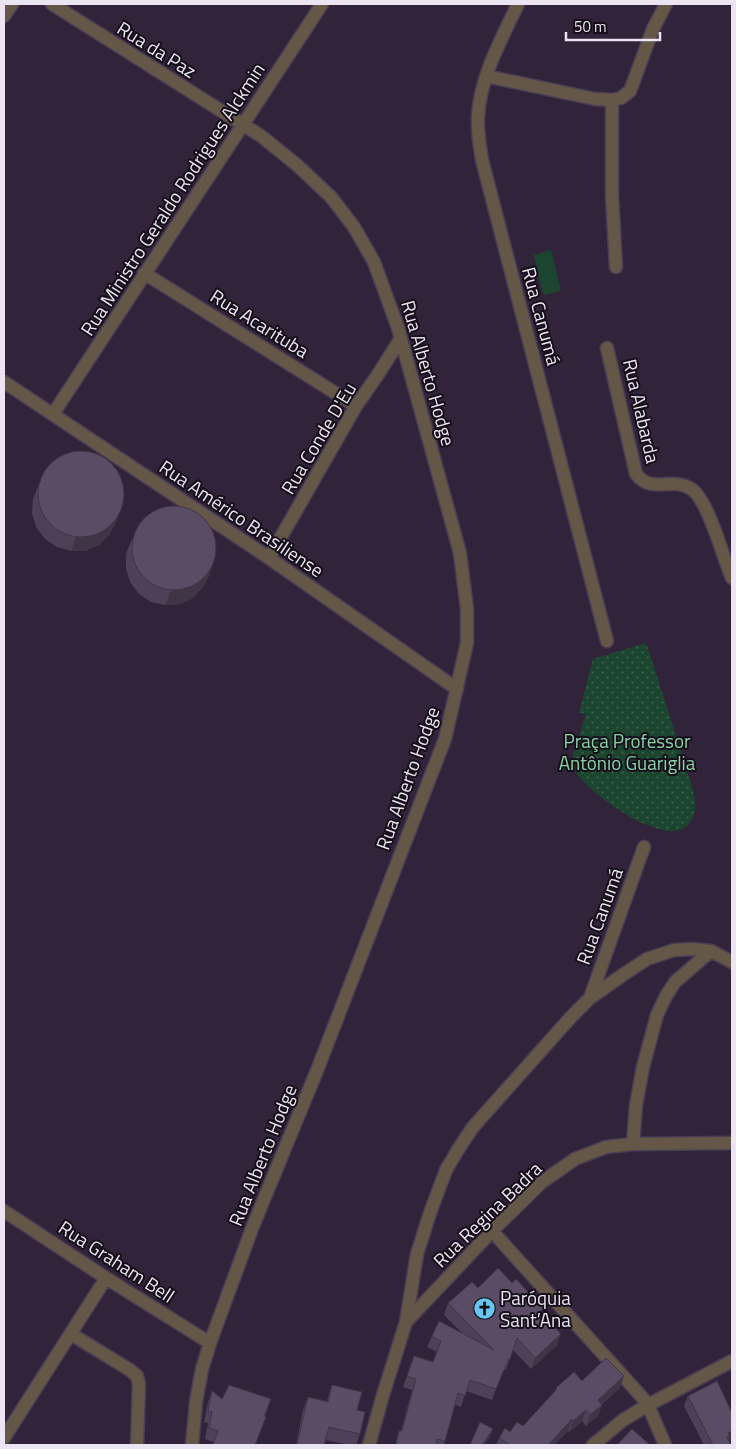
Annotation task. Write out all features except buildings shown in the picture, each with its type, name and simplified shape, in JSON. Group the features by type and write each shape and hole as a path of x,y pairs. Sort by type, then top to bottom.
{"street":[{"path":"4,16 12,4"},
{"name":"Rua da Paz","path":"52,4 243,126"},
{"name":"Rua Ministro Geraldo Rodrigues Alckmin","path":"53,414 322,4"},
{"name":"Rua Canumá","path":"518,4 498,45 486,76 479,106 478,136 482,160 608,641"},
{"path":"486,76 596,99 612,100 621,98 630,91 653,29 666,4"},
{"path":"612,100 612,195 616,267"},
{"name":"Rua Alberto Hodge","path":"192,1445 196,1402 202,1369 210,1343 253,1226 318,1068 445,738 467,643 467,609 460,553 401,338 374,262 354,227 331,197 297,165 260,136 243,126"},
{"name":"Rua Acarituba","path":"144,273 356,406"},
{"name":"Rua Conde D'Eu","path":"269,558 356,406 401,338"},
{"name":"Rua Alabarda","path":"607,348 636,474 646,484 672,483 691,488 700,498 709,517 732,578"},
{"name":"Rua Américo Brasiliense","path":"4,382 269,558 457,689"},
{"name":"Rua Canumá","path":"590,998 644,847"},
{"path":"406,1322 422,1238 446,1170 458,1148 473,1127 571,1017 590,998 647,959 674,950 692,949 711,951 732,962"},
{"path":"633,1144 643,1067 657,1015 666,996 676,982 711,951"},
{"name":"Rua Regina Badra","path":"369,1445 406,1322 492,1231 542,1182 575,1159 606,1147 633,1144 732,1144"},
{"name":"Rua Graham Bell","path":"4,1210 106,1278 210,1343"},
{"path":"492,1231 648,1405 665,1445"},
{"path":"4,1438 106,1278"},
{"path":"71,1334 137,1376 139,1384 137,1445"},
{"path":"593,1445 623,1420 732,1361"}],"green space":[{"path":"551,250 561,291 543,295 534,255"},
{"name":"Praça Professor Antônio Guariglia","path":"646,643 694,795 694,814 690,822 679,830 664,830 630,817 592,790 570,764 586,714 579,713 593,659"}],"place":[{"name":"Paróquia Sant’Ana","path":"484,1308"}]}
